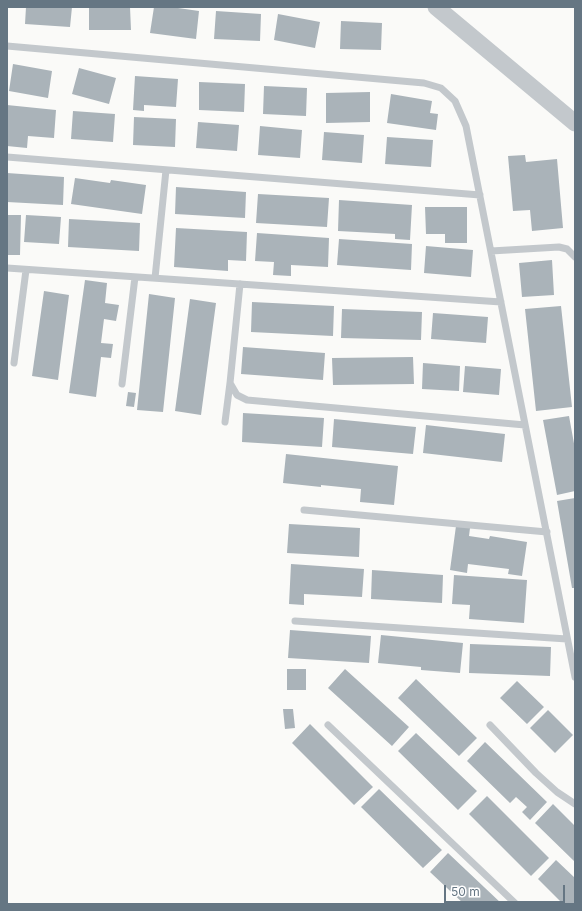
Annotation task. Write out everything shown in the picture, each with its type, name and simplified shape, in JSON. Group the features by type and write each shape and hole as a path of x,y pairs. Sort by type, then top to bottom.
{"street":[{"path":"436,7 575,123"}],"lane":[{"path":"7,46 424,83 441,88 455,102 466,126 575,677"},
{"path":"7,157 480,195"},
{"path":"155,278 166,170"},
{"path":"491,251 559,247 567,249 575,257"},
{"path":"7,268 501,302"},
{"path":"14,363 26,270"},
{"path":"122,384 135,277"},
{"path":"225,422 240,284"},
{"path":"230,383 238,395 247,400 525,425"},
{"path":"304,510 547,532"},
{"path":"295,621 567,639"},
{"path":"328,725 516,904"},
{"path":"490,726 536,773 557,792 575,804"}],"building":[{"path":"26,7 72,7 70,27 25,24"},
{"path":"89,7 130,7 131,30 89,30"},
{"path":"154,7 171,7 199,11 196,39 150,33"},
{"path":"216,11 261,14 260,41 214,39"},
{"path":"278,14 320,22 315,48 274,40"},
{"path":"341,21 382,23 381,50 340,49"},
{"path":"13,64 52,71 48,98 9,91"},
{"path":"79,68 116,78 109,104 72,94"},
{"path":"135,76 178,79 176,107 144,105 144,111 133,110"},
{"path":"199,82 245,84 244,112 199,110"},
{"path":"264,86 307,88 306,116 263,114"},
{"path":"370,92 370,122 326,123 326,93"},
{"path":"391,94 432,101 430,113 438,114 436,130 387,123"},
{"path":"7,105 56,110 54,138 28,136 27,148 7,146"},
{"path":"73,111 115,114 113,142 71,139"},
{"path":"134,117 176,119 175,147 133,145"},
{"path":"198,122 239,125 237,151 196,148"},
{"path":"260,126 302,130 300,158 258,155"},
{"path":"324,132 364,135 362,163 322,160"},
{"path":"387,137 433,140 431,167 385,164"},
{"path":"525,155 526,162 557,159 563,228 532,231 530,210 513,211 508,156"},
{"path":"7,173 64,177 63,205 7,202"},
{"path":"75,178 110,183 111,180 146,185 142,214 71,204"},
{"path":"176,187 246,192 245,218 175,214"},
{"path":"258,194 329,198 327,227 256,223"},
{"path":"339,200 412,205 410,240 395,239 395,234 338,231"},
{"path":"425,207 467,207 467,243 445,243 445,234 426,234"},
{"path":"7,215 21,215 20,255 7,255"},
{"path":"26,215 61,217 59,244 24,242"},
{"path":"69,219 140,223 139,251 68,247"},
{"path":"176,228 247,232 246,261 228,260 228,271 174,267"},
{"path":"257,233 329,238 328,267 291,265 291,276 273,275 274,262 255,261"},
{"path":"339,239 412,244 411,270 337,265"},
{"path":"426,246 473,250 471,277 424,273"},
{"path":"552,260 554,295 522,297 519,263"},
{"path":"85,280 107,283 105,303 119,305 116,321 104,319 101,343 113,344 111,358 101,357 96,397 69,393"},
{"path":"44,291 69,295 58,380 32,376"},
{"path":"149,294 175,298 163,412 137,410"},
{"path":"190,299 216,303 201,415 175,411"},
{"path":"252,302 334,306 333,336 251,332"},
{"path":"561,306 572,407 536,411 525,309"},
{"path":"342,309 422,312 421,340 341,338"},
{"path":"433,313 488,317 486,343 431,339"},
{"path":"243,347 325,353 323,380 241,374"},
{"path":"413,357 414,384 333,385 332,358"},
{"path":"423,363 460,366 459,391 422,389"},
{"path":"465,366 501,369 499,395 463,392"},
{"path":"128,392 136,393 134,407 126,406"},
{"path":"243,413 324,418 322,447 242,442"},
{"path":"569,416 575,449 575,491 557,495 543,420"},
{"path":"334,419 416,427 413,454 332,447"},
{"path":"426,425 505,434 502,462 423,453"},
{"path":"286,454 398,466 394,505 360,502 361,489 283,483"},
{"path":"575,498 575,588 572,588 557,501"},
{"path":"289,524 360,528 359,557 287,553"},
{"path":"456,526 470,528 469,536 489,539 490,536 527,542 522,576 508,574 509,569 468,564 467,573 450,570"},
{"path":"291,564 364,569 362,597 304,594 304,605 289,604"},
{"path":"372,570 443,575 442,603 371,599"},
{"path":"454,575 527,580 524,623 469,619 470,605 452,604"},
{"path":"290,630 371,636 369,663 288,658"},
{"path":"381,635 463,643 460,673 421,670 421,667 378,663"},
{"path":"470,644 551,647 550,676 469,673"},
{"path":"287,669 306,669 306,690 287,690"},
{"path":"345,669 409,727 392,746 328,688"},
{"path":"416,679 477,738 459,756 398,698"},
{"path":"517,681 544,707 527,724 500,698"},
{"path":"283,709 293,709 295,728 285,729"},
{"path":"548,710 573,735 555,753 530,728"},
{"path":"310,724 373,787 354,805 292,743"},
{"path":"416,733 477,791 458,810 398,751"},
{"path":"485,742 547,802 530,820 522,812 527,807 516,797 510,803 467,761"},
{"path":"379,789 442,850 423,868 361,807"},
{"path":"487,796 549,858 531,876 469,814"},
{"path":"553,804 575,826 575,862 535,823"},
{"path":"448,853 502,904 464,904 430,872"},
{"path":"556,860 575,878 575,904 563,904 538,879"}]}
